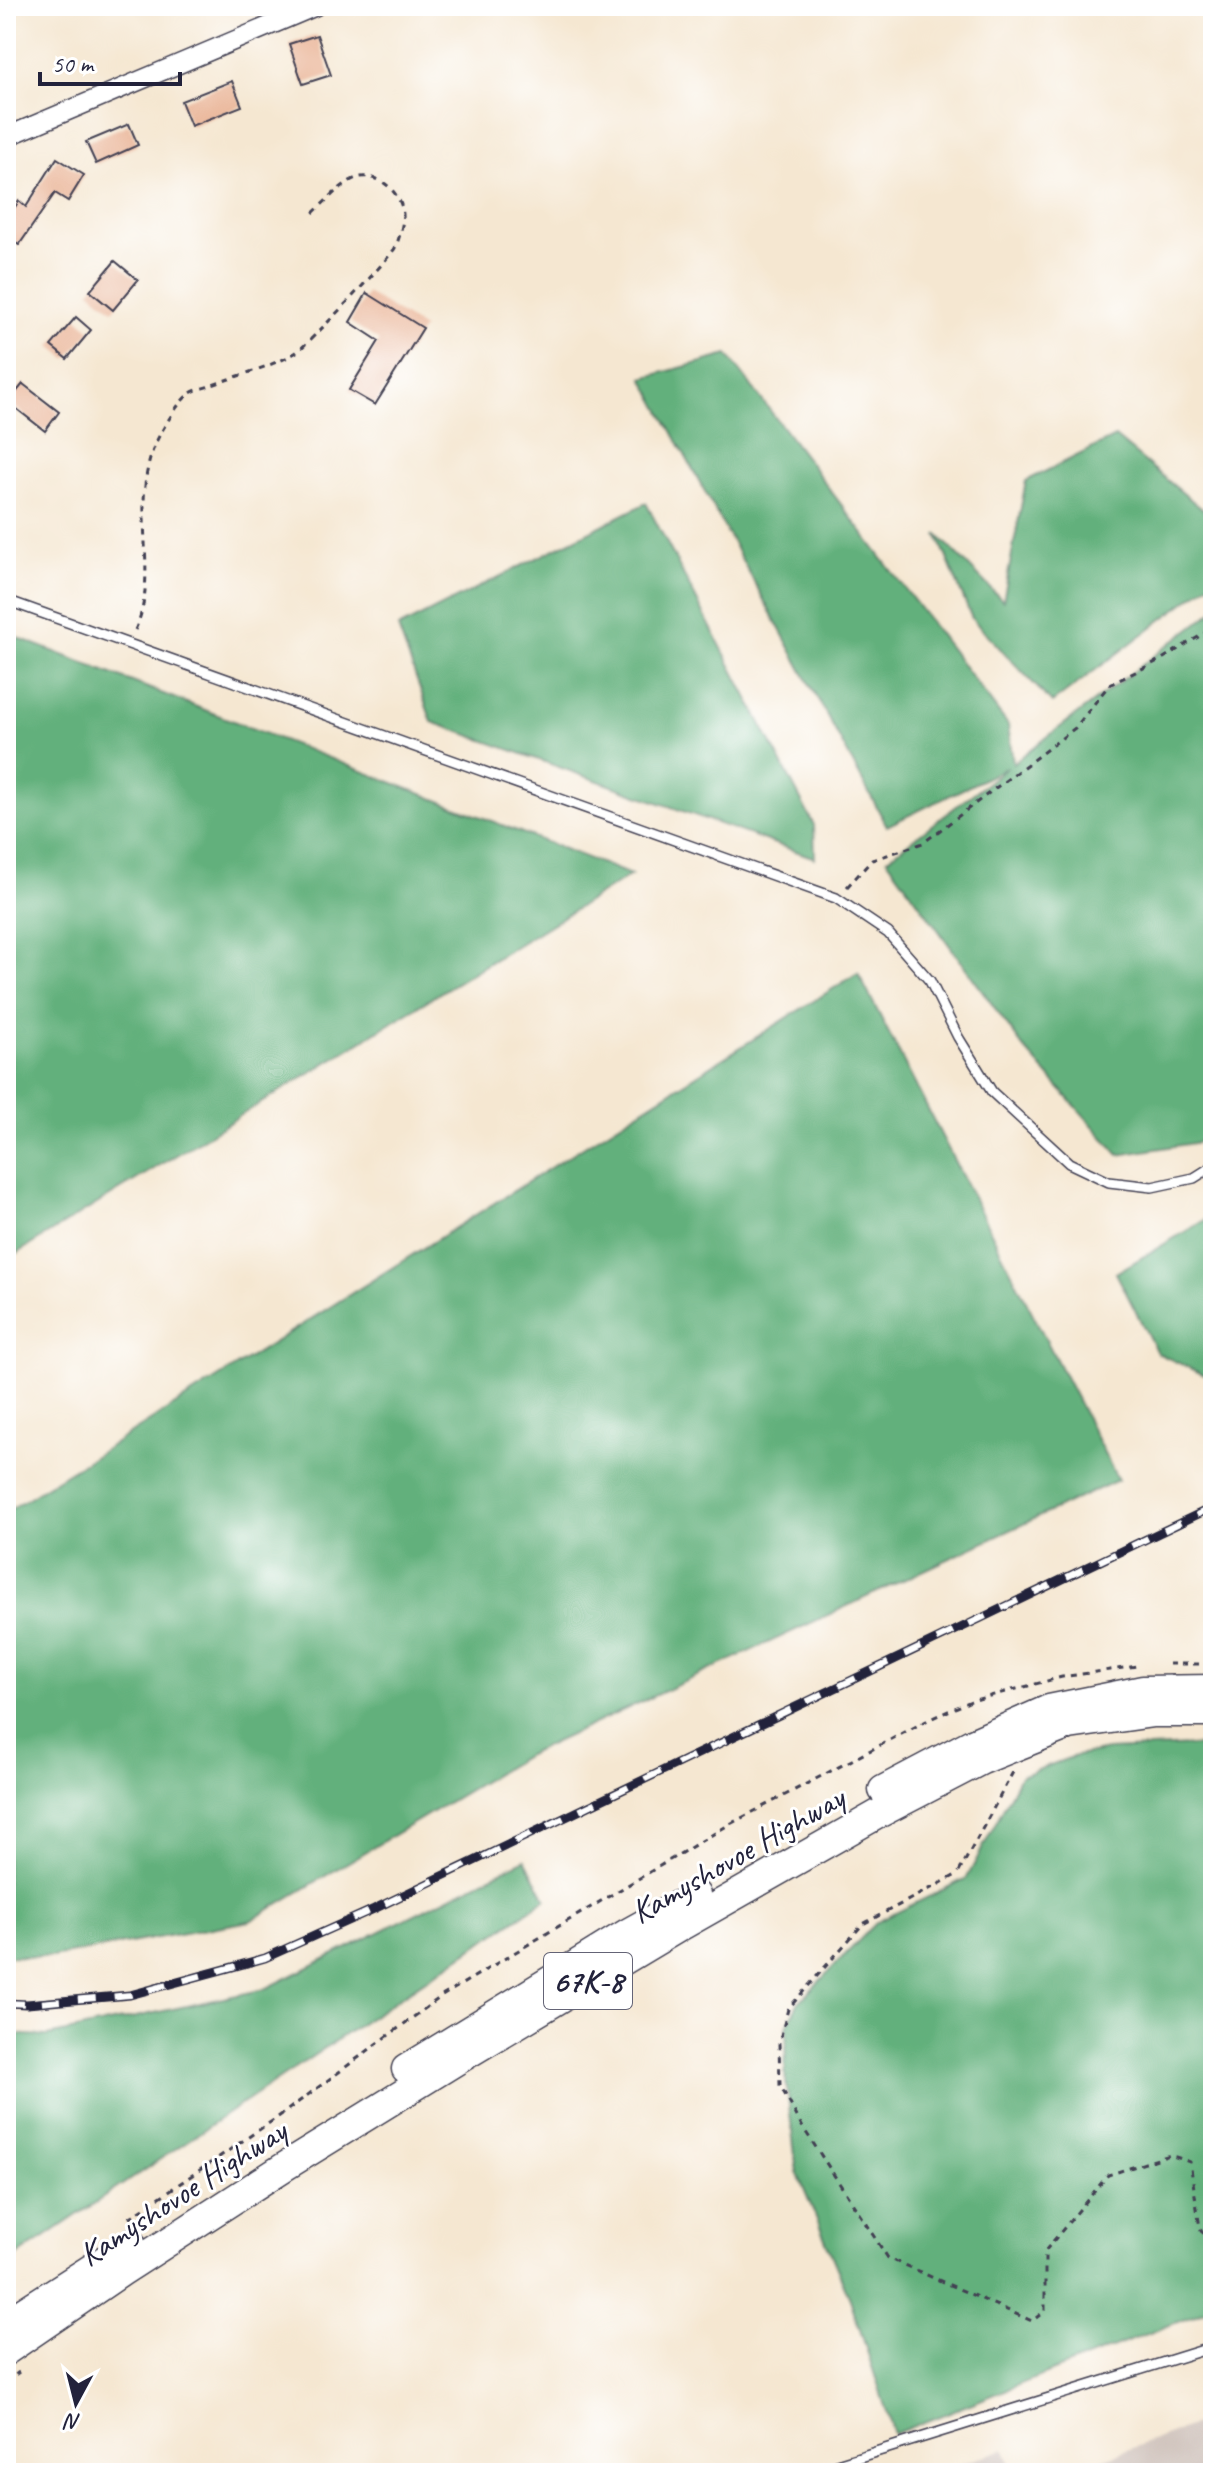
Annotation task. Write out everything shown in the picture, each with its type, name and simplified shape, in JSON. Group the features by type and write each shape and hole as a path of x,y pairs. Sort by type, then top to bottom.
{"main road":[{"name":"Kamyshovoe Highway","path":"6,2323 452,2040 629,1932 972,1743 1049,1709 1143,1690 1213,1689"},
{"name":"Kamyshovoe Highway","path":"6,2351 123,2271 464,2056 683,1925 880,1813 982,1760 1069,1725 1153,1713 1213,1713"}],"street":[{"path":"6,137 316,6"}],"lane":[{"path":"6,600 836,898 888,933 930,981 958,1037 992,1092 1069,1163 1109,1182 1152,1187 1194,1178 1213,1166"},
{"path":"808,2473 1213,2347"}],"path":[{"path":"128,644 140,619 145,591 142,519 146,474 161,431 188,395 296,353 395,249 403,218 402,205 388,185 364,177 352,179 313,213"},
{"path":"836,898 872,860 923,843 1075,728 1109,685 1162,659 1213,628"},
{"path":"1015,1768 958,1874 863,1924 788,2009 779,2043 780,2085 802,2126 888,2258 1032,2321 1045,2311 1045,2251 1108,2175 1170,2155 1190,2162 1200,2228 1213,2249"}],"shaded area":[{"path":"1213,2418 1213,2473 1065,2473"},
{"path":"1005,2449 1014,2473 935,2473"}],"green space":[{"path":"728,355 1008,725 1013,763 1213,611 1213,1140 1119,1155 1023,1047 887,859 1008,767 887,826 643,378"},
{"path":"1115,437 1213,518 1213,581 1052,703 972,619 937,534 1003,601 1026,481"},
{"path":"646,503 814,825 815,858 432,722 398,628"},
{"path":"6,633 631,875 6,1260"},
{"path":"858,973 1118,1480 527,1755 250,1921 52,1957 6,1956 6,1512"},
{"path":"1213,1215 1213,1379 1157,1353 1116,1273"},
{"path":"1213,1745 1213,2308 894,2434 850,2299 797,2172 785,2073 787,2026 798,2003 877,1922 967,1878 1020,1776 1072,1757 1107,1750"},
{"path":"525,1859 546,1899 6,2263 6,2034 48,2036 265,1989"}],"building":[{"path":"317,35 331,75 303,84 289,44"},
{"path":"232,81 242,106 191,126 181,101"},
{"path":"129,124 138,145 96,164 86,142"},
{"path":"57,158 84,175 68,201 55,193 19,245 6,236 6,220 19,201 26,207"},
{"path":"115,261 138,280 113,310 90,291"},
{"path":"367,293 423,328 375,405 349,390 379,341 350,322"},
{"path":"76,317 91,330 67,359 51,346"},
{"path":"23,384 59,412 45,431 8,402"}],"railway":[{"path":"6,2003 130,1995 265,1958 374,1909 1213,1507"}]}
